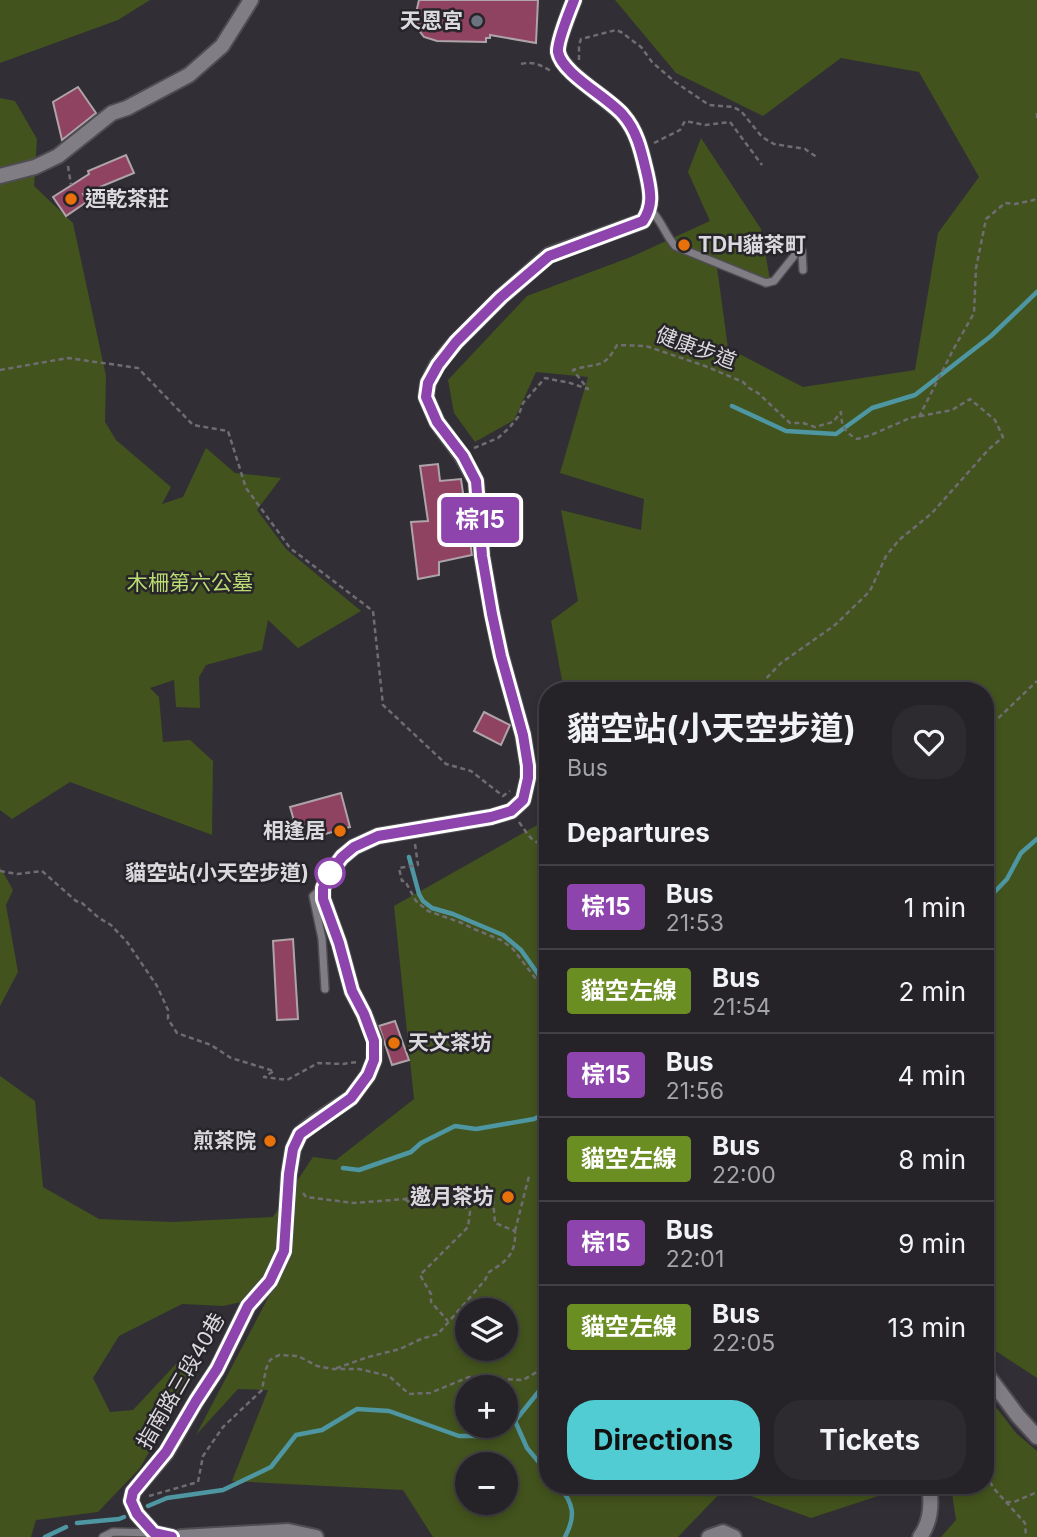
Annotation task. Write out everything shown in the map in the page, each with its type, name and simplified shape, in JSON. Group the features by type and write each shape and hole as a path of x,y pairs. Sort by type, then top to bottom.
{"street":[{"path":"0,176 35,167 58,156 112,113 127,108 189,75 222,46 251,0"},
{"path":"374,1060 374,1041 352,991 323,899 323,888 330,873 354,847 378,836 491,817 511,811 523,800 528,778 523,735 492,614 482,556 476,481 463,456 437,422 426,397 428,383 456,342 549,256 643,221 650,209 649,185 634,131 624,116 578,78 559,54 558,45 574,0"},
{"name":"指南路三段40巷","path":"131,1501 133,1492 166,1452 217,1369 248,1306 270,1281 284,1251 289,1174 293,1149 300,1134 351,1098 368,1075 374,1060"},
{"path":"994,1386 1037,1437"},
{"path":"920,1537 926,1528 932,1502 930,1494"},
{"path":"131,1501 137,1514 154,1533 172,1537"},
{"path":"181,1537 288,1531 316,1537"},
{"path":"709,1537 723,1532 734,1537"}],"lane":[{"path":"650,209 659,218 675,246 766,283 774,281 798,251 802,251 803,271"},
{"path":"323,888 313,896 322,939 325,989"},
{"path":"103,1537 113,1532 154,1533"}],"path":[{"path":"578,78 581,38 616,30 640,47 652,62 675,82 709,105 733,107 741,111 762,137 774,144 805,149 818,158"},
{"path":"1037,113 1037,120"},
{"path":"641,149 680,130 685,121 705,125 730,122 762,165"},
{"path":"919,417 974,313 976,268 986,219 1005,203 1034,200 1037,196"},
{"name":"健康步道","path":"463,456 477,446 498,438 518,417 523,404 545,378 588,389 573,370 599,365 610,357 617,345 646,346 743,382 790,423 803,422 815,427 833,422 842,412 841,423 849,435 856,439 910,418 952,410 970,399 995,420 1003,437 932,513 899,540 886,556 870,591 835,625 781,663 763,682"},
{"path":"0,370 68,358 138,368 193,425 228,431 246,488 290,548 373,611 383,705 446,764 471,771 503,796 528,778"},
{"path":"994,722 1037,681"},
{"path":"511,811 539,844"},
{"path":"414,841 418,865 400,868 402,881 405,881 416,901 428,911 501,940 513,949 539,983"},
{"path":"0,871 17,874 42,871 76,901 111,925 127,942 157,986 168,1010 168,1019 177,1033 211,1045 231,1058 274,1071 264,1077 286,1080 318,1063 343,1064 374,1060"},
{"path":"289,1174 306,1197 354,1203 405,1199 450,1191 484,1193 493,1199 495,1223 515,1231"},
{"path":"332,1369 368,1356 400,1349 438,1334 489,1272 506,1262 515,1241 515,1231 529,1177"},
{"path":"405,1199 410,1203 452,1202 466,1207 470,1212 468,1227 420,1275 431,1294 430,1302 448,1321"},
{"path":"131,1501 198,1482 203,1456 223,1427 262,1390 270,1360 279,1355 298,1356 317,1366 332,1369 359,1368 390,1376 409,1394 430,1393 469,1377 523,1380 535,1373 539,1367"},
{"path":"994,1487 1025,1523 1026,1537"},
{"path":"1006,1502 1014,1502 1037,1492"}],"green space":[{"path":"0,0 150,0 118,20 0,63"},
{"path":"615,0 1037,0 1037,1378 994,1350 994,682 562,682 551,621 578,601 561,510 641,530 644,499 560,473 588,377 536,372 514,420 475,442 454,413 448,380 527,296 631,257 710,221 688,172 701,138 761,229 770,280 716,260 728,348 803,387 915,370 938,233 979,177 919,72 841,58 763,116 676,73"},
{"name":"木柵第六公墓","path":"0,98 15,101 37,139 34,186 73,223 106,376 105,422 116,440 171,487 162,504 183,497 206,448 235,473 281,478 257,510 286,549 361,611 298,648 268,620 262,650 206,665 199,677 200,708 176,707 174,680 150,688 159,697 163,742 190,740 213,761 212,835 70,782 12,819 0,810"},
{"path":"539,824 539,1494 719,1494 678,1537 433,1537 403,1490 232,1481 268,1390 238,1389 196,1435 269,1296 223,1306 182,1304 119,1336 93,1378 110,1412 133,1410 176,1364 191,1379 140,1468 98,1512 36,1520 31,1537 0,1537 0,1076 35,1101 43,1187 99,1219 173,1222 273,1217 313,1157 336,1160 414,1099 394,906"},
{"path":"0,867 13,890 6,905 18,972 0,1006"},
{"path":"994,1405 1016,1433 1037,1451 1037,1537 941,1537 956,1520 952,1494 994,1494"},
{"path":"745,1494 877,1494 811,1518"}],"building":[{"name":"天恩宮","path":"419,0 538,0 536,43 490,35 486,42 437,41 424,37 418,29 416,13"},
{"path":"78,87 96,113 62,140 53,102"},
{"path":"126,155 134,173 83,194 88,201 66,216 53,197 89,174 88,171"},
{"path":"438,464 440,481 461,479 472,555 439,562 439,575 418,579 411,522 428,521 420,466"},
{"path":"484,712 510,725 501,745 474,731"},
{"path":"341,793 350,827 300,841 290,807"},
{"path":"293,939 298,1019 277,1020 273,941"},
{"name":"天文茶坊","path":"395,1021 409,1060 392,1065 379,1026"}],"waterway":[{"path":"732,406 786,431 836,434 872,408 915,395 991,336 1037,292"},
{"path":"994,893 1007,879 1021,853 1037,839"},
{"path":"409,857 423,901 432,908 503,935 521,950 539,975"},
{"path":"343,1168 359,1170 411,1152 421,1143 455,1126 476,1129 539,1116"},
{"path":"148,1506 167,1498 223,1490 271,1467 296,1435 322,1430 357,1409 389,1411 459,1436 494,1436 515,1421 539,1391"},
{"path":"518,1428 527,1448 539,1462"},
{"path":"565,1494 572,1510 571,1523 565,1537"},
{"path":"77,1523 124,1517"},
{"path":"45,1537 66,1527"}],"bus line":[{"name":"棕15","path":"172,1537 154,1533 137,1514 131,1501 133,1492 166,1452 217,1369 248,1306 270,1281 284,1251 289,1174 293,1149 300,1134 351,1098 362,1085 374,1060 374,1041 352,991 323,899 323,888 330,873 354,847 378,836 491,817 511,811 523,800 528,766 523,735 492,614 482,556 476,481 463,456 437,422 426,397 428,383 456,342 501,297 549,256 643,221 650,209 649,185 634,131 624,116 578,78 559,54 558,45 574,0"}],"place":[{"name":"天恩宮","path":"477,21"},
{"name":"迺乾茶莊","path":"71,199"},
{"name":"TDH貓茶町","path":"684,245"},
{"name":"相逢居","path":"340,831"},
{"name":"貓空站(小天空步道)","path":"330,873"},
{"name":"天文茶坊","path":"394,1043"},
{"name":"煎茶院","path":"270,1141"},
{"name":"邀月茶坊","path":"508,1197"}]}
